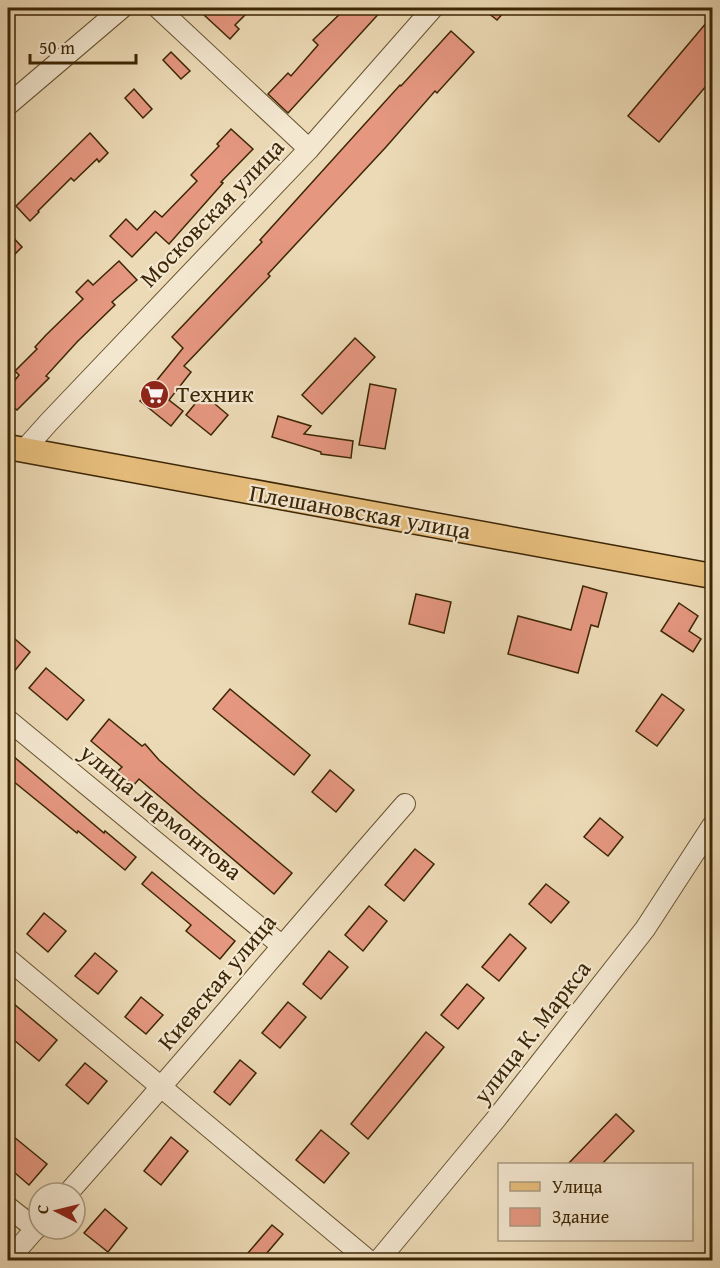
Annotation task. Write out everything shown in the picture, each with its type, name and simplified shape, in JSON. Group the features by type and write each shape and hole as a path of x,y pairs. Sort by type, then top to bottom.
{"main road":[{"name":"Плешановская улица","path":"16,449 712,576"}],"street":[{"path":"8,105 122,8"},
{"path":"158,8 309,149"},
{"name":"Московская улица","path":"16,449 49,422 309,149 433,8"},
{"name":"улица Лермонтова","path":"8,720 281,945"},
{"name":"Киевская улица","path":"79,1181 161,1089 281,945 405,804"},
{"name":"улица К. Маркса","path":"380,1260 496,1119 645,929 712,826"},
{"path":"8,960 368,1260"},
{"path":"8,1207 27,1220"},
{"path":"8,1260 27,1238"}],"building":[{"path":"211,8 252,8 235,25 239,29 230,39 204,15"},
{"path":"346,8 384,8 288,113 268,94 288,73 291,76 318,45 313,40"},
{"path":"482,8 508,8 497,20"},
{"path":"712,16 712,79 659,142 628,116"},
{"path":"451,31 474,52 437,93 435,91 268,274 270,276 184,366 191,372 169,400 183,411 171,426 140,401 183,348 172,337 262,242 260,240"},
{"path":"171,52 190,71 181,79 163,60"},
{"path":"134,89 152,109 143,118 125,98"},
{"path":"231,129 253,149 221,182 223,183 169,244 156,232 132,257 110,236 126,219 137,230 155,211 162,217 197,181 191,175 219,146 217,144"},
{"path":"90,133 108,153 99,162 97,159 74,181 71,178 30,221 16,206"},
{"path":"8,232 22,247 8,261"},
{"path":"119,261 137,280 112,302 115,305 77,342 46,376 49,378 17,410 8,402 8,389 19,375 15,371 37,349 35,347 46,335 83,299 76,292 88,280 93,285"},
{"path":"355,338 375,357 322,414 302,395"},
{"path":"370,384 396,389 385,449 359,445"},
{"path":"203,394 228,415 211,435 186,415"},
{"path":"278,416 311,426 304,434 353,441 351,458 321,454 321,452 272,437"},
{"path":"583,586 607,593 598,627 591,625 578,673 508,654 518,616 571,630"},
{"path":"416,594 451,602 444,633 409,624"},
{"path":"679,603 698,616 689,631 701,639 693,652 661,631"},
{"path":"8,633 30,652 8,679"},
{"path":"46,668 84,700 67,720 29,688"},
{"path":"230,689 310,755 294,775 213,709"},
{"path":"662,694 684,710 657,746 636,731"},
{"path":"109,719 142,746 145,744 159,760 292,873 274,894 139,779 133,786 118,771 122,767 91,741"},
{"path":"13,756 136,857 125,870 8,777 8,763"},
{"path":"330,770 354,790 336,812 312,792"},
{"path":"600,818 623,837 608,856 584,837"},
{"path":"415,849 434,864 404,901 385,885"},
{"path":"152,872 235,941 220,959 186,931 191,925 142,884"},
{"path":"546,884 569,902 551,923 529,904"},
{"path":"369,906 387,921 363,951 345,935"},
{"path":"44,913 66,931 48,952 27,934"},
{"path":"510,934 526,948 499,981 482,967"},
{"path":"329,951 348,967 321,999 303,984"},
{"path":"95,953 117,971 98,994 75,976"},
{"path":"467,984 484,998 458,1029 441,1015"},
{"path":"141,997 163,1015 146,1034 125,1017"},
{"path":"8,999 57,1040 39,1061 8,1035"},
{"path":"288,1002 306,1017 280,1048 262,1033"},
{"path":"426,1032 444,1047 368,1139 351,1124"},
{"path":"240,1060 256,1073 230,1105 214,1092"},
{"path":"85,1063 107,1081 88,1104 66,1085"},
{"path":"616,1114 634,1131 603,1163 569,1163"},
{"path":"321,1130 349,1153 324,1183 296,1160"},
{"path":"14,1137 47,1164 32,1181 27,1181 27,1183 8,1167 8,1145"},
{"path":"171,1137 188,1151 161,1185 144,1171"},
{"path":"105,1209 127,1228 108,1252 87,1235 87,1230"},
{"path":"272,1225 283,1234 261,1260 242,1260"}],"place":[{"name":"Техник","path":"155,394"}]}
